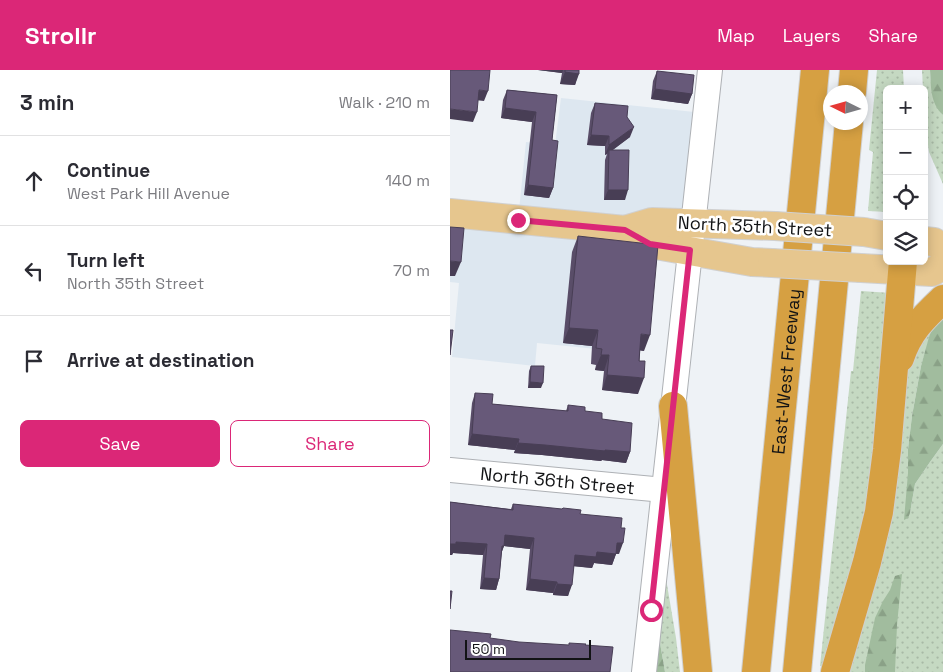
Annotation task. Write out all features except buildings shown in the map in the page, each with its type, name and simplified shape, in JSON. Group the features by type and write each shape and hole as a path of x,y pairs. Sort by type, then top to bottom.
{"highway":[{"name":"East-West Freeway","path":"756,672 815,70"},
{"path":"853,85 854,70"},
{"path":"797,672 848,130"},
{"path":"835,672 867,562 879,512 887,450 903,266"},
{"path":"893,378 913,330 939,303"},
{"path":"673,406 698,672"}],"main road":[{"name":"North 35th Street","path":"450,213 625,230 652,222 775,226 875,234"},
{"name":"North 35th Street","path":"625,230 650,244 752,262 861,268 903,266 935,254"}],"street":[{"path":"644,672 710,70"},
{"name":"North 36th Street","path":"450,470 664,490"}],"shaded area":[{"path":"561,98 704,113 696,196 676,222 606,350 537,343 535,366 452,357 459,283 450,282 450,213 518,220 526,142 555,145"}],"green space":[{"path":"877,70 903,70 904,85 883,85 883,212 868,211 873,152 869,150"},
{"path":"922,70 930,70 935,100 943,115 943,184 929,152 928,85 923,85"},
{"path":"930,70 943,70 943,115 933,100"},
{"path":"861,291 891,293 875,480 825,668 820,666"},
{"path":"943,313 943,444 915,484 910,513 908,518 904,520 908,449 921,366 933,326"},
{"path":"933,326 921,366 908,449 910,513 915,484 943,444 943,672 845,672 902,390 912,354"},
{"path":"662,555 680,672 665,672 659,637"},
{"path":"902,574 895,672 865,672 875,618 890,590 895,576"},
{"path":"659,637 665,672 656,672"}],"route":[{"path":"518,220 625,230 650,244 690,250 651,610"}]}
